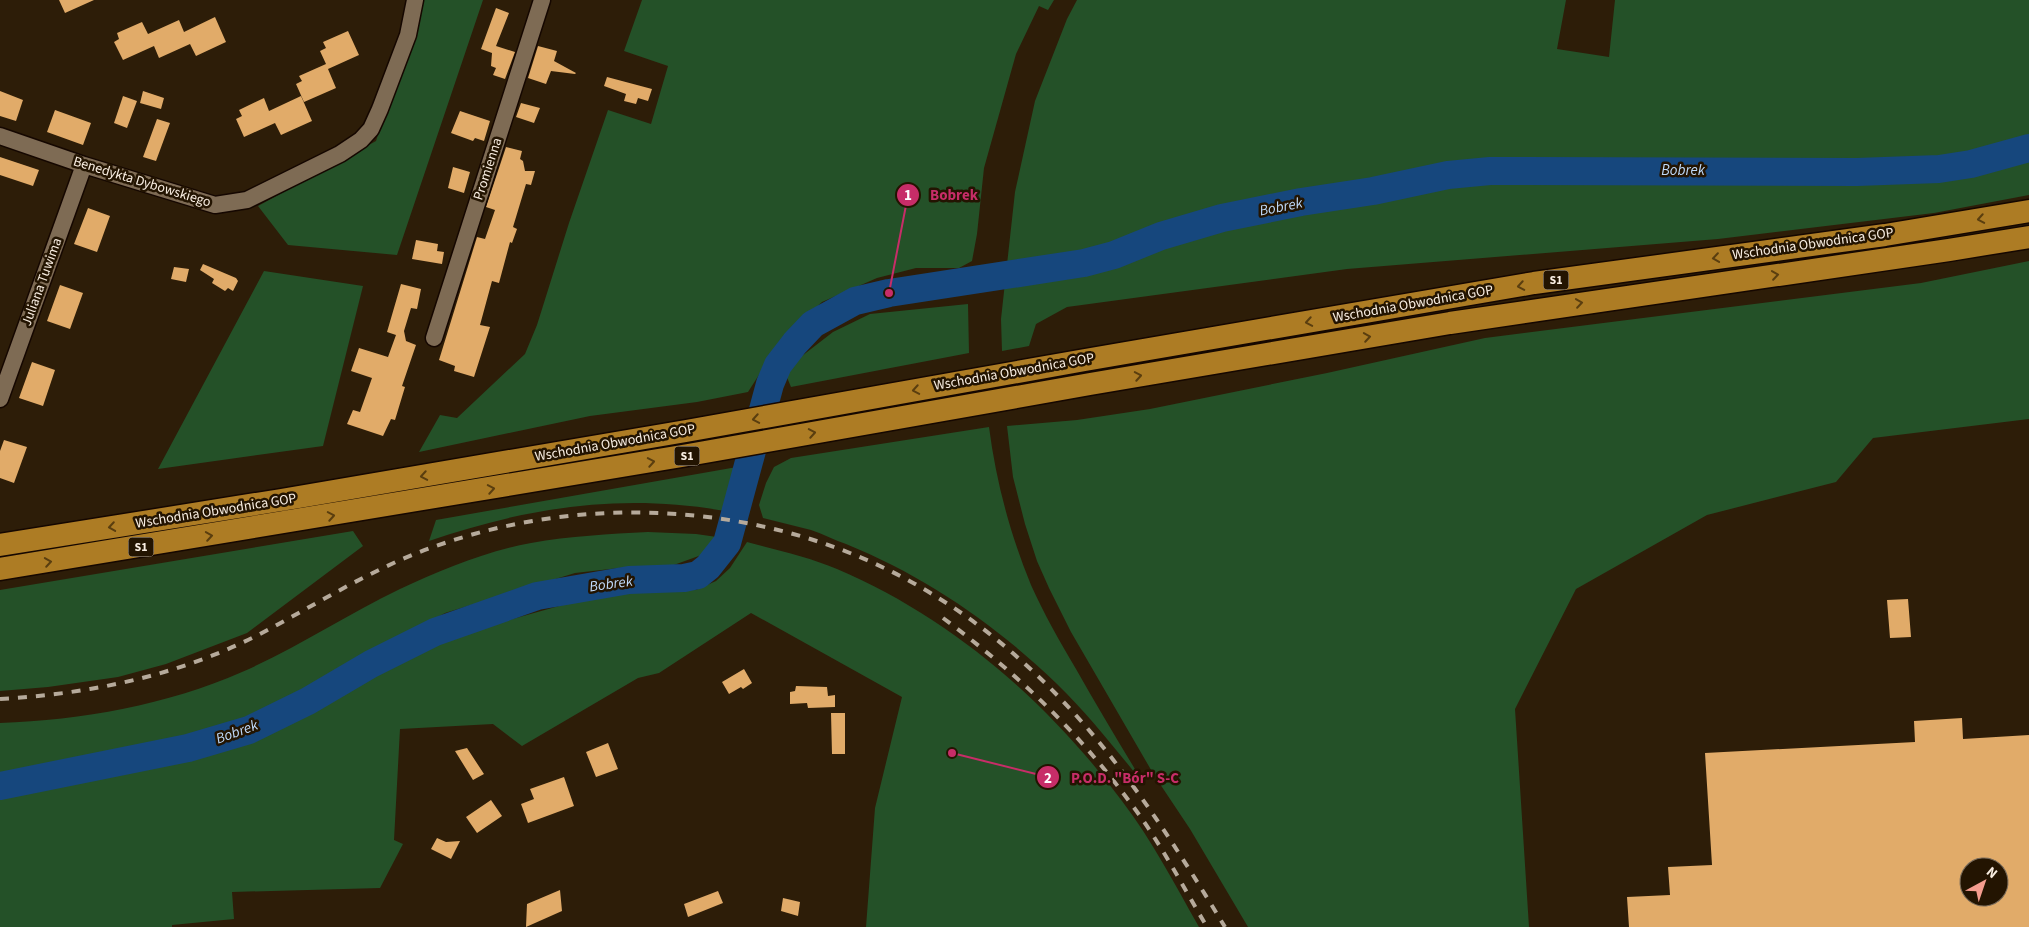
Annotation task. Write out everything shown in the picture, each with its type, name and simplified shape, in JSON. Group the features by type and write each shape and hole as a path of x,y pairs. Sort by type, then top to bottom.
{"highway":[{"name":"Wschodnia Obwodnica GOP","path":"0,545 686,432 1085,360 1534,283 1885,235 2029,211"},
{"name":"Wschodnia Obwodnica GOP","path":"0,569 283,524 1090,384 1548,308 1939,252 2029,236"}],"street":[{"name":"Benedykta Dybowskiego","path":"0,136 84,166 216,205 247,200 316,167 361,140 371,130 408,35 415,0"},
{"name":"Promienna","path":"434,338 542,0"},
{"name":"Juliana Tuwima","path":"0,399 84,166"}],"green space":[{"path":"421,0 483,0 397,255 288,245 258,206 376,141"},
{"path":"642,0 1054,0 1048,10 1039,6 1016,54 984,168 977,234 972,261 959,268 916,268 877,278 822,302 782,339 748,392 697,402 590,416 419,452 440,415 457,418 525,354 537,325 569,223 608,110 651,124 668,66 624,51"},
{"path":"1077,0 1566,0 1557,49 1609,57 1615,0 2029,0 2029,195 1934,213 1718,239 1347,269 1067,307 1036,324 1029,346 1002,351 1001,319 1015,192 1035,101 1067,19"},
{"path":"2029,261 2029,419 1873,438 1836,482 1707,515 1576,589 1515,709 1529,927 1248,927 1190,829 1154,775 1071,632 1037,561 1013,477 1007,426 1077,420 1150,409 1485,338 1921,283"},
{"path":"264,271 363,286 323,446 158,469"},
{"path":"968,304 969,353 791,387 786,375 798,359 833,332 870,314"},
{"path":"989,427 1005,507 1031,585 1058,638 1144,784 1069,696 1034,662 984,622 931,587 875,557 811,530 763,518 759,505 766,483 774,467 791,458"},
{"path":"737,467 725,511 649,503 575,507 502,519 429,541 436,520"},
{"path":"353,531 363,546 247,633 166,664 118,677 48,687 0,691 0,590"},
{"path":"648,532 717,537 707,553 671,566 628,567 575,573 445,613 378,649 384,671 440,642 480,628 577,601 626,591 696,590 716,581 730,568 747,542 804,557 837,569 879,589 920,612 995,666 1030,697 1093,765 1122,801 1153,847 1199,927 866,927 875,808 902,697 751,613 659,673 638,678 522,746 493,724 400,729 394,840 403,844 380,888 232,892 234,919 172,925 172,927 0,927 0,723 62,718 124,709 213,684 282,653 400,589 448,568 514,546 560,539"}],"building":[{"path":"59,0 94,0 65,13"},
{"path":"496,8 509,13 496,46 515,52 505,79 493,75 496,68 491,66 492,53 481,49"},
{"path":"215,17 226,42 196,56 190,44 159,58 154,46 123,60 114,42 119,39 117,33 142,22 148,34 179,20 184,32"},
{"path":"348,31 359,55 328,69 336,88 304,102 296,84 302,81 299,76 326,64 320,51 326,48 323,42"},
{"path":"538,46 557,51 554,61 576,73 551,71 546,84 528,78"},
{"path":"607,77 652,89 648,101 638,98 636,104 624,101 626,94 604,86"},
{"path":"0,91 23,100 16,121 0,116"},
{"path":"143,91 164,98 161,109 140,103"},
{"path":"123,96 137,101 127,128 114,123"},
{"path":"301,96 312,121 281,135 275,123 244,137 236,119 242,116 239,110 264,98 269,111"},
{"path":"521,103 540,108 534,123 516,117"},
{"path":"55,110 91,123 83,145 47,132"},
{"path":"460,111 490,121 484,141 475,138 473,141 451,133"},
{"path":"157,119 170,123 156,161 143,157"},
{"path":"506,147 522,151 520,159 523,161 525,171 535,171 531,185 526,184 513,227 517,229 512,243 510,242 499,283 492,281 480,325 490,327 474,377 454,371 455,366 439,360 477,237 485,239 495,210 486,207"},
{"path":"0,157 39,170 33,186 0,175"},
{"path":"453,167 470,172 464,193 448,188"},
{"path":"88,208 110,216 97,252 74,244"},
{"path":"416,240 438,244 437,251 444,252 442,264 412,259"},
{"path":"203,264 236,278 238,281 233,291 228,288 225,291 212,283 214,279 200,270"},
{"path":"174,267 189,269 186,282 171,279"},
{"path":"401,284 421,289 417,309 411,308 404,331 406,341 416,345 402,386 405,387 395,420 391,419 383,436 347,424 353,410 360,412 372,378 351,371 359,348 388,357 396,335 387,332"},
{"path":"60,285 83,293 70,329 47,321"},
{"path":"32,362 55,370 43,406 19,398"},
{"path":"4,440 27,447 14,483 0,478 0,451"},
{"path":"1908,599 1911,637 1890,638 1887,600"},
{"path":"744,669 752,683 743,689 741,687 729,694 722,682"},
{"path":"796,686 827,687 828,696 835,695 835,707 808,708 807,703 790,704 790,692 795,691"},
{"path":"831,713 845,713 845,754 832,754"},
{"path":"1962,718 1963,739 2029,735 2029,927 1629,927 1627,897 1670,895 1668,867 1712,865 1705,753 1915,742 1914,721"},
{"path":"608,743 618,769 596,777 586,752"},
{"path":"467,748 484,774 473,780 455,751"},
{"path":"564,777 574,806 528,823 521,804 534,799 530,789"},
{"path":"491,800 502,816 477,833 466,817"},
{"path":"437,838 446,842 460,841 451,859 431,849"},
{"path":"560,890 562,911 526,927 527,904"},
{"path":"718,891 723,903 688,917 684,904"},
{"path":"783,898 800,902 798,916 781,911"}],"waterway":[{"name":"Bobrek","path":"0,786 188,748 249,730 308,701 371,664 435,632 537,596 629,580 684,578 698,575 708,567 727,543 770,384 778,365 813,324 855,301 889,293 1084,263 1114,255 1161,236 1222,218 1301,202 1373,191 1448,175 1490,171 1857,172 1939,169 1971,164 2029,148"}],"railway":[{"path":"0,699 66,693 131,681 195,662 256,636 389,565 436,546 499,528 563,517 629,512 694,516 759,526 822,543 883,567 956,609 1016,656 1081,721 1126,777 1168,836 1225,927"},
{"path":"943,618 1019,680 1043,702 1087,749 1129,801 1150,831 1207,927"}],"place":[{"name":"Bobrek","path":"889,293"},
{"name":"P.O.D. \"Bór\" S-C","path":"952,753"}]}
